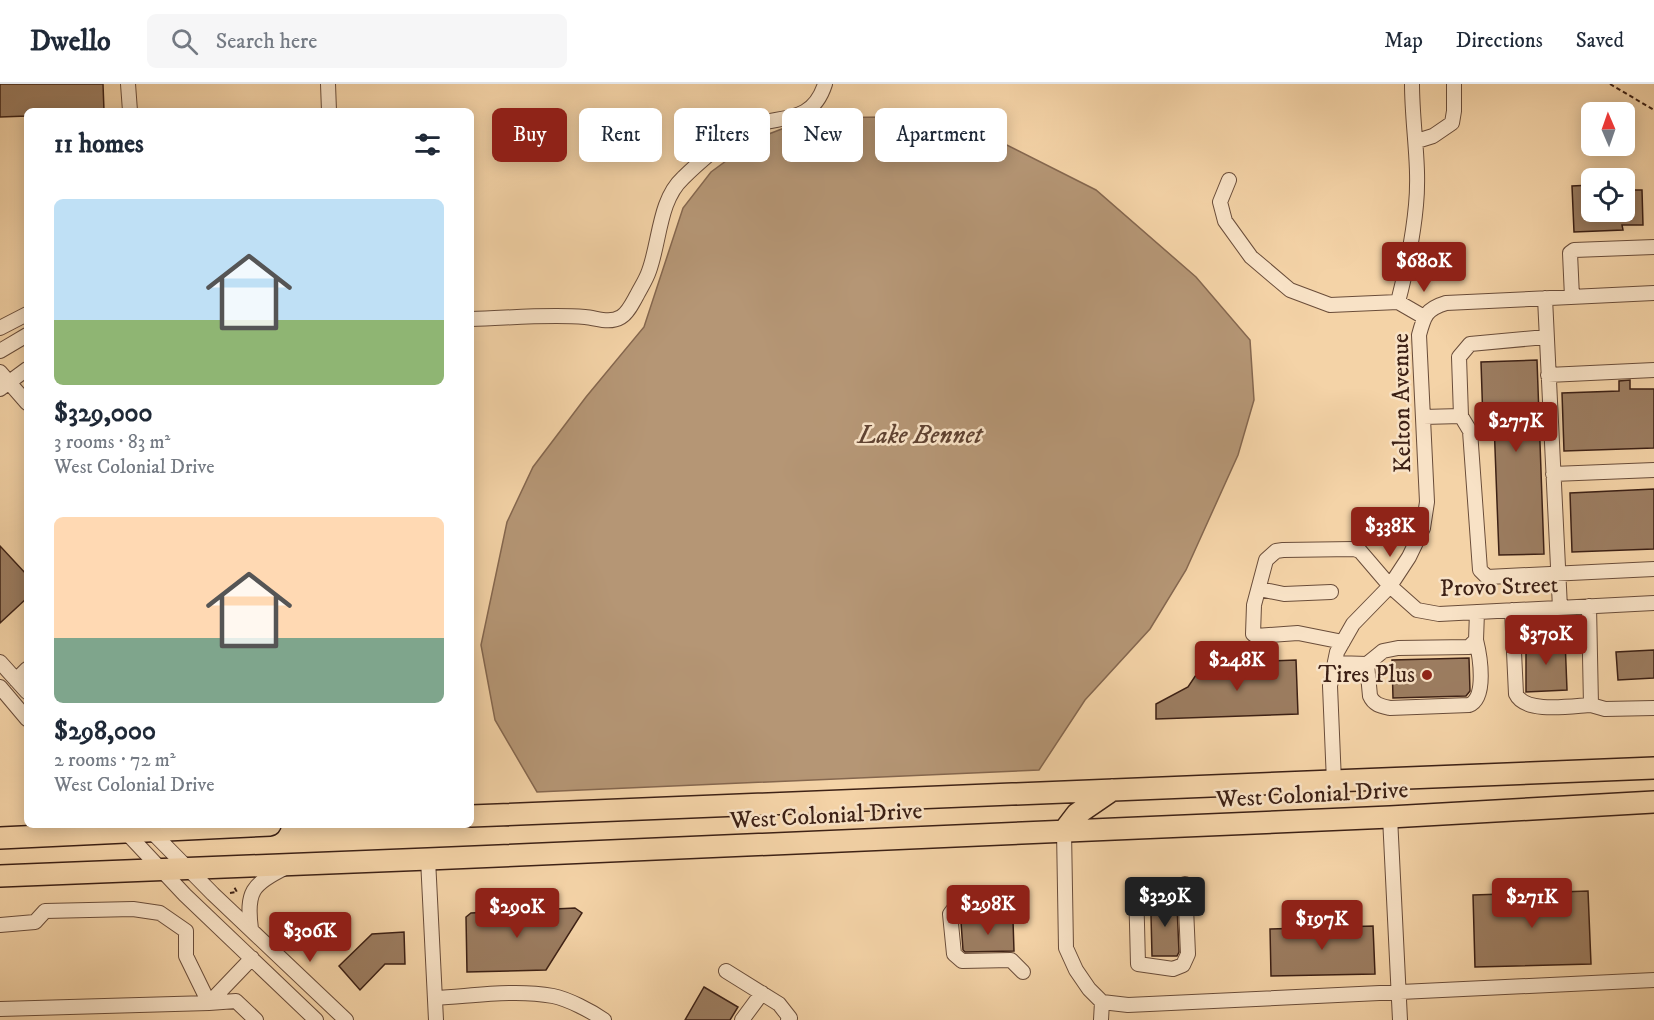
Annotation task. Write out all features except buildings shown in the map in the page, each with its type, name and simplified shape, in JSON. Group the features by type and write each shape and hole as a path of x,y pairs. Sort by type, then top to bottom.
{"highway":[{"name":"West Colonial Drive","path":"474,816 1654,768"},
{"path":"1064,831 1077,814 1113,790"},
{"name":"West Colonial Drive","path":"0,876 293,863 428,860 1390,817 1654,802"},
{"path":"0,838 57,830 148,828"}],"street":[{"path":"128,84 130,108"},
{"path":"328,84 329,108"},
{"path":"474,319 561,316 588,317 605,321 621,317 632,305 645,282 669,196 681,179 741,130 760,122 799,116 814,106 825,84"},
{"path":"1398,302 1416,205 1417,141 1412,111 1412,84"},
{"path":"1417,141 1433,136 1452,123 1454,84"},
{"path":"1229,180 1220,202 1225,221 1251,257 1290,290 1330,305 1398,302 1424,317 1432,307 1446,303 1654,293"},
{"path":"1572,297 1570,253 1574,250 1654,247"},
{"path":"1545,298 1560,608"},
{"name":"Kelton Avenue","path":"1334,782 1330,686 1337,652 1353,624 1390,586 1409,557 1423,528 1427,502 1419,335 1424,317"},
{"path":"0,328 24,319"},
{"path":"2,345 24,336"},
{"path":"1546,337 1470,345 1459,357 1461,416 1470,431 1480,570 1487,577 1654,569"},
{"path":"24,370 3,381 24,400"},
{"path":"1548,375 1654,370"},
{"path":"1424,417 1461,416"},
{"path":"1553,474 1654,470"},
{"name":"Provo Street","path":"1343,642 1298,633 1256,636 1253,634 1254,605 1266,560 1276,551 1345,548 1360,551 1390,586 1416,610 1439,614 1654,603"},
{"path":"1259,589 1284,594 1331,592"},
{"path":"1588,606 1591,705"},
{"path":"1512,610 1516,694 1520,701 1532,706 1591,705 1605,709 1654,708"},
{"path":"1366,664 1370,696 1372,701 1381,706 1390,708 1474,703 1480,693 1476,640 1477,612"},
{"path":"1513,628 1589,625"},
{"path":"1335,663 1366,664 1383,651 1398,648 1468,647 1476,640"},
{"path":"0,662 24,689"},
{"path":"16,680 24,672"},
{"path":"0,687 24,715"},
{"path":"1390,817 1400,1020"},
{"path":"122,828 160,869 316,1020"},
{"path":"148,828 346,1020"},
{"path":"1064,831 1066,948 1076,970 1089,989 1102,1002 1128,1005 1654,980"},
{"path":"428,860 436,1020"},
{"path":"251,929 249,909 251,896 262,879 293,863"},
{"path":"1136,885 1138,964 1173,969 1183,965 1188,954 1185,884"},
{"path":"1018,904 996,900 959,902 950,914 954,954 962,961 1011,960 1023,972"},
{"path":"0,925 35,922 45,911 133,909 160,913 186,931 186,956 209,1003"},
{"path":"209,1003 252,958"},
{"path":"726,971 779,1004 790,1018 788,1020"},
{"path":"742,1020 762,993"},
{"path":"436,998 515,994 554,996 604,1020"},
{"path":"0,1009 236,1001 256,1020"},
{"path":"1101,1020 1102,1002"}],"path":[{"path":"1610,84 1654,110"},
{"path":"229,893 237,892 232,882"}],"water":[{"name":"Lake Bennet","path":"863,117 875,117 875,162 1007,162 1007,145 1096,190 1196,277 1250,340 1254,400 1238,455 1186,570 1150,629 1085,700 1039,770 537,792 495,720 481,645 507,522 533,467 586,397 644,327 683,208 711,172 725,162 770,162 770,134 782,129 782,162 863,162"}],"place":[{"name":"Tires Plus","path":"1427,675"}]}
